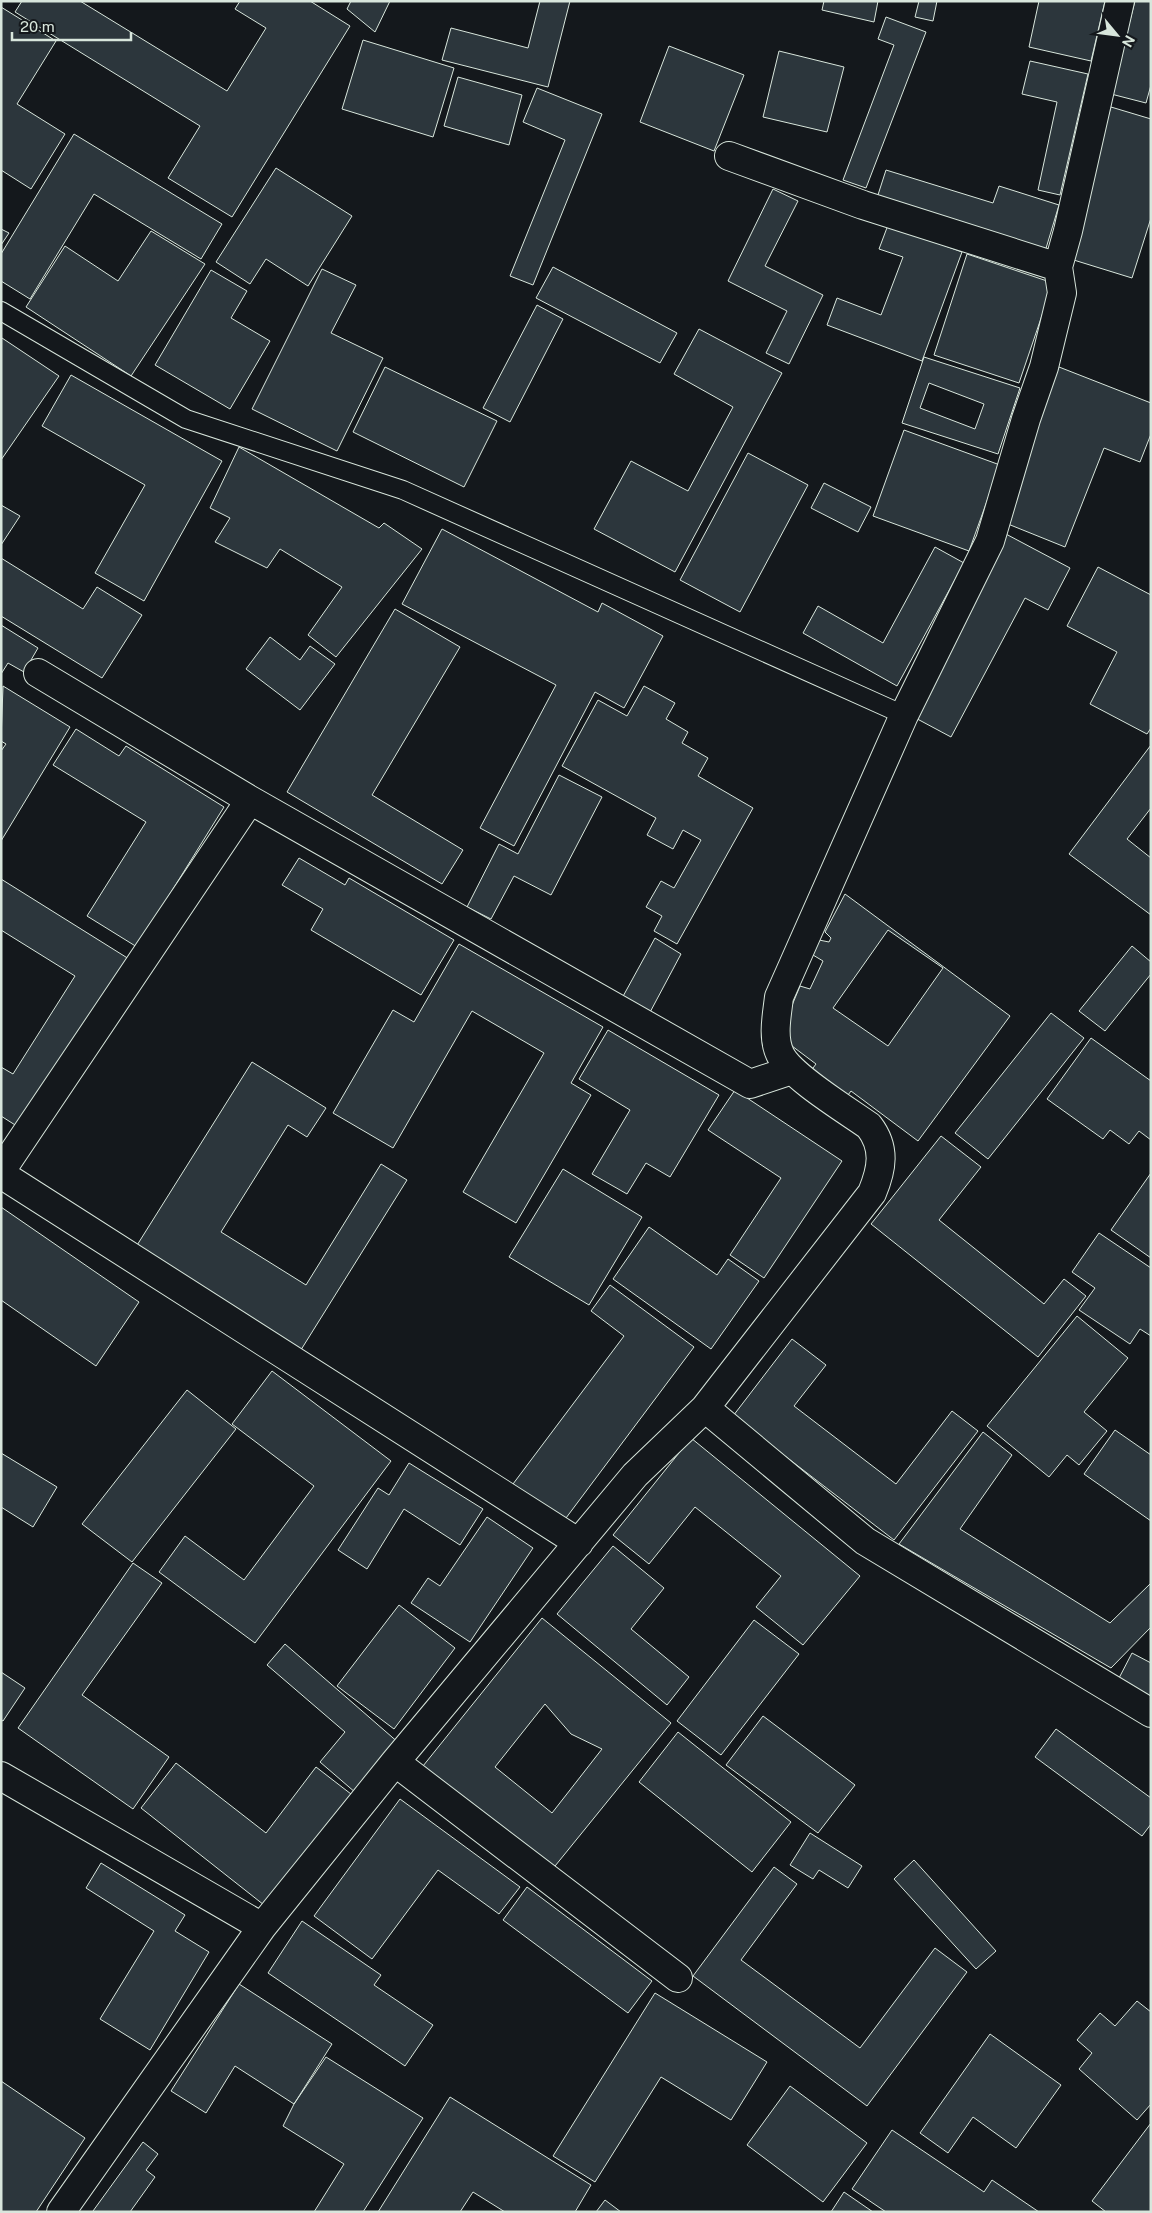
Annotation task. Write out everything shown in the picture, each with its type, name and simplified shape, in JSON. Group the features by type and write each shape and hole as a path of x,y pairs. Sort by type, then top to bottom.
{"street":[{"path":"61,2212 262,1927 395,1762 635,1475 705,1408 872,1193 878,1178 881,1151 877,1136 869,1126 792,1070 780,1054 776,1035 779,997 904,715 990,541 1026,419 1044,367 1062,293 1058,267 1068,231 1120,1"},
{"path":"729,156 863,205 1058,267"},
{"path":"38,673 250,800 750,1084 792,1070"},
{"path":"250,800 1,1173 579,1543"},
{"path":"705,1408 865,1541 1151,1714"},
{"path":"395,1762 678,1978"},
{"path":"1,1776 262,1927"}],"lane":[{"path":"1,311 186,419 404,490 904,715"}],"building":[{"path":"22,1 80,1 227,91 266,28 235,9 240,1 310,1 350,26 232,217 168,178 200,126 15,12"},
{"path":"351,1 390,1 375,32 347,9"},
{"path":"540,1 570,1 548,87 442,60 451,28 528,48"},
{"path":"824,1 878,1 874,22 822,10"},
{"path":"919,1 937,1 933,21 915,17"},
{"path":"1039,1 1105,1 1091,61 1029,47"},
{"path":"1135,1 1151,1 1151,85 1146,103 1111,94"},
{"path":"1,7 56,41 17,104 65,134 31,189 1,170"},
{"path":"886,17 926,32 866,188 843,180 894,45 878,39"},
{"path":"363,40 454,68 433,137 342,109"},
{"path":"669,46 744,75 714,151 640,122"},
{"path":"779,51 844,67 827,132 763,117"},
{"path":"1030,61 1088,74 1060,195 1038,190 1057,102 1022,94"},
{"path":"458,77 522,95 509,145 444,126"},
{"path":"537,88 602,114 533,285 510,276 565,140 523,122"},
{"path":"1111,107 1151,119 1151,218 1132,278 1064,257"},
{"path":"74,134 222,224 201,259 94,194 30,299 1,281 1,254"},
{"path":"276,168 352,216 308,286 266,259 250,284 216,262"},
{"path":"886,170 993,203 999,186 1059,205 1044,255 876,201"},
{"path":"773,189 798,201 765,266 823,295 789,364 766,353 787,311 728,281"},
{"path":"888,225 962,252 922,361 827,325 837,298 881,315 903,257 879,249"},
{"path":"1,229 9,233 1,245"},
{"path":"151,231 205,264 131,376 26,307 65,246 118,281"},
{"path":"967,254 1053,283 1019,383 934,355"},
{"path":"553,267 677,333 660,363 536,298"},
{"path":"322,269 356,285 331,333 383,358 337,451 252,409"},
{"path":"211,270 247,291 231,318 270,341 230,409 155,365"},
{"path":"537,305 563,319 510,422 483,408"},
{"path":"699,329 782,373 675,572 594,529 631,461 688,491 733,407 674,374"},
{"path":"1,339 59,376 1,460"},
{"path":"924,357 1020,388 998,454 902,423","holes":["929,383 984,404 975,429 920,408"]},
{"path":"385,367 497,421 464,487 353,432"},
{"path":"1059,367 1151,403 1151,434 1140,462 1104,448 1065,547 998,520"},
{"path":"71,375 222,461 144,601 95,573 145,485 42,426"},
{"path":"904,430 1000,465 969,551 873,516"},
{"path":"239,447 379,528 384,523 422,549 336,657 308,635 342,587 280,549 267,568 215,542 230,518 210,508"},
{"path":"748,453 808,485 740,612 680,580"},
{"path":"824,483 871,507 858,532 811,508"},
{"path":"1,505 20,516 1,545"},
{"path":"442,529 598,612 602,603 663,636 624,708 595,692 514,846 480,828 556,685 402,604"},
{"path":"1004,533 1070,568 1048,610 1025,598 951,737 908,714"},
{"path":"935,547 964,563 897,686 803,633 818,606 883,643"},
{"path":"1,558 83,609 97,587 142,615 102,678 1,616"},
{"path":"1098,567 1151,595 1151,728 1147,734 1090,704 1117,652 1067,626"},
{"path":"395,609 460,647 372,795 463,850 442,884 287,792"},
{"path":"1,625 38,648 24,672 8,663 1,674"},
{"path":"270,637 300,660 310,646 335,664 300,710 246,669"},
{"path":"3,686 70,727 1,841 1,751 6,744 1,741"},
{"path":"644,686 675,703 666,719 688,732 682,743 708,758 698,776 753,808 677,944 654,931 662,916 646,907 661,881 674,888 701,840 683,830 673,849 647,835 656,818 562,766 598,700 627,716"},
{"path":"76,729 119,756 126,746 224,807 137,947 87,916 146,822 53,765"},
{"path":"1151,745 1151,915 1069,854"},
{"path":"559,775 602,797 551,895 514,876 491,919 467,907 499,844 518,854"},
{"path":"1151,808 1151,858 1127,839"},
{"path":"299,858 345,885 349,878 454,940 421,995 311,930 323,909 282,885"},
{"path":"1,879 129,959 23,1130 1,1116 1,1067 13,1074 75,976 1,930"},
{"path":"845,894 1010,1016 918,1141 851,1091 842,1103 807,1076 816,1064 788,1043 788,1015 800,986 810,989 823,961 813,955 819,940 829,942 831,938 825,932","holes":["888,930 943,968 888,1046 833,1008"]},
{"path":"655,938 681,954 648,1016 621,1000"},
{"path":"459,944 603,1027 571,1083 591,1095 516,1223 463,1192 544,1053 472,1011 393,1148 333,1113 393,1010 414,1022"},
{"path":"1132,946 1151,962 1151,974 1105,1031 1079,1011"},
{"path":"1051,1013 1084,1038 988,1159 955,1133"},
{"path":"608,1030 719,1095 670,1177 646,1163 627,1194 592,1174 630,1110 579,1079"},
{"path":"1091,1038 1151,1081 1151,1140 1139,1131 1129,1144 1110,1130 1103,1139 1047,1099"},
{"path":"252,1062 326,1108 307,1137 288,1125 221,1232 306,1285 381,1164 407,1180 299,1353 134,1250"},
{"path":"735,1090 842,1161 764,1278 730,1255 781,1178 708,1130"},
{"path":"941,1136 981,1167 939,1220 1044,1304 1064,1279 1086,1296 1038,1357 871,1224"},
{"path":"563,1169 642,1217 589,1305 509,1257"},
{"path":"1151,1173 1151,1258 1111,1230"},
{"path":"1,1207 139,1302 96,1366 1,1300"},
{"path":"649,1227 717,1275 728,1259 759,1281 711,1349 613,1279"},
{"path":"1099,1233 1151,1268 1151,1336 1140,1329 1130,1344 1079,1310 1095,1288 1072,1272"},
{"path":"610,1285 694,1347 563,1522 513,1484 624,1336 591,1311"},
{"path":"1077,1316 1128,1358 1084,1412 1107,1431 1079,1465 1067,1455 1049,1477 987,1426"},
{"path":"792,1339 826,1365 794,1406 896,1484 952,1411 978,1431 894,1540 733,1416"},
{"path":"272,1371 391,1461 255,1643 159,1572 185,1536 244,1580 314,1486 232,1424"},
{"path":"187,1390 236,1429 132,1562 82,1524"},
{"path":"1115,1430 1151,1455 1151,1521 1084,1474"},
{"path":"983,1432 1012,1455 960,1529 1110,1623 1151,1583 1151,1627 1111,1668 899,1544"},
{"path":"691,1438 860,1576 803,1645 756,1607 781,1576 695,1507 649,1564 613,1535"},
{"path":"1,1453 57,1487 33,1527 1,1507"},
{"path":"409,1463 483,1509 460,1545 404,1509 367,1569 338,1550 378,1488 389,1495"},
{"path":"487,1517 533,1548 470,1642 411,1603 428,1578 440,1586"},
{"path":"613,1546 664,1588 631,1629 689,1677 667,1705 557,1614"},
{"path":"133,1563 162,1583 82,1695 169,1757 133,1809 18,1728"},
{"path":"399,1605 455,1648 394,1729 337,1686"},
{"path":"542,1618 671,1723 551,1871 423,1766"},
{"path":"754,1620 799,1654 721,1755 677,1721"},
{"path":"285,1644 400,1744 356,1793 320,1762 345,1732 267,1665"},
{"path":"1132,1653 1151,1663 1151,1697 1118,1680"},
{"path":"1,1672 25,1688 3,1721 1,1720"},
{"path":"545,1704 571,1734 602,1749 552,1813 495,1767"},
{"path":"763,1716 855,1785 818,1833 726,1765"},
{"path":"1056,1729 1151,1798 1151,1824 1142,1836 1035,1757"},
{"path":"678,1732 791,1822 752,1872 639,1782"},
{"path":"176,1763 266,1833 316,1767 351,1794 264,1905 141,1808"},
{"path":"400,1799 520,1887 499,1914 438,1870 372,1959 314,1916"},
{"path":"810,1833 862,1866 848,1888 819,1870 813,1879 790,1865"},
{"path":"914,1860 996,1951 976,1969 894,1879"},
{"path":"101,1863 185,1915 175,1931 209,1952 150,2050 100,2019 154,1931 86,1888"},
{"path":"774,1867 797,1884 741,1960 860,2048 935,1948 967,1972 867,2106 693,1976"},
{"path":"527,1887 652,1981 628,2013 503,1920"},
{"path":"302,1921 381,1975 374,1985 433,2025 405,2066 268,1973"},
{"path":"239,1984 332,2044 294,2104 235,2066 206,2113 171,2091"},
{"path":"655,1993 767,2062 731,2120 661,2077 595,2182 553,2156"},
{"path":"1137,2001 1151,2012 1151,2104 1137,2120 1079,2069 1092,2053 1077,2040 1100,2013 1115,2026"},
{"path":"990,2034 1061,2085 1016,2148 973,2117 948,2153 920,2133"},
{"path":"326,2057 423,2118 363,2212 314,2212 344,2164 283,2126 294,2104"},
{"path":"1,2081 85,2138 36,2212 1,2212"},
{"path":"790,2086 867,2143 823,2202 747,2145"},
{"path":"450,2097 591,2185 575,2212 505,2212 473,2192 460,2212 378,2212"},
{"path":"1151,2123 1151,2212 1106,2212 1092,2201"},
{"path":"892,2130 984,2192 992,2180 1039,2212 886,2212 852,2189"},
{"path":"143,2142 158,2154 146,2170 155,2177 130,2212 93,2211"},
{"path":"844,2192 873,2212 831,2212"},
{"path":"605,2200 621,2212 596,2212"}]}
